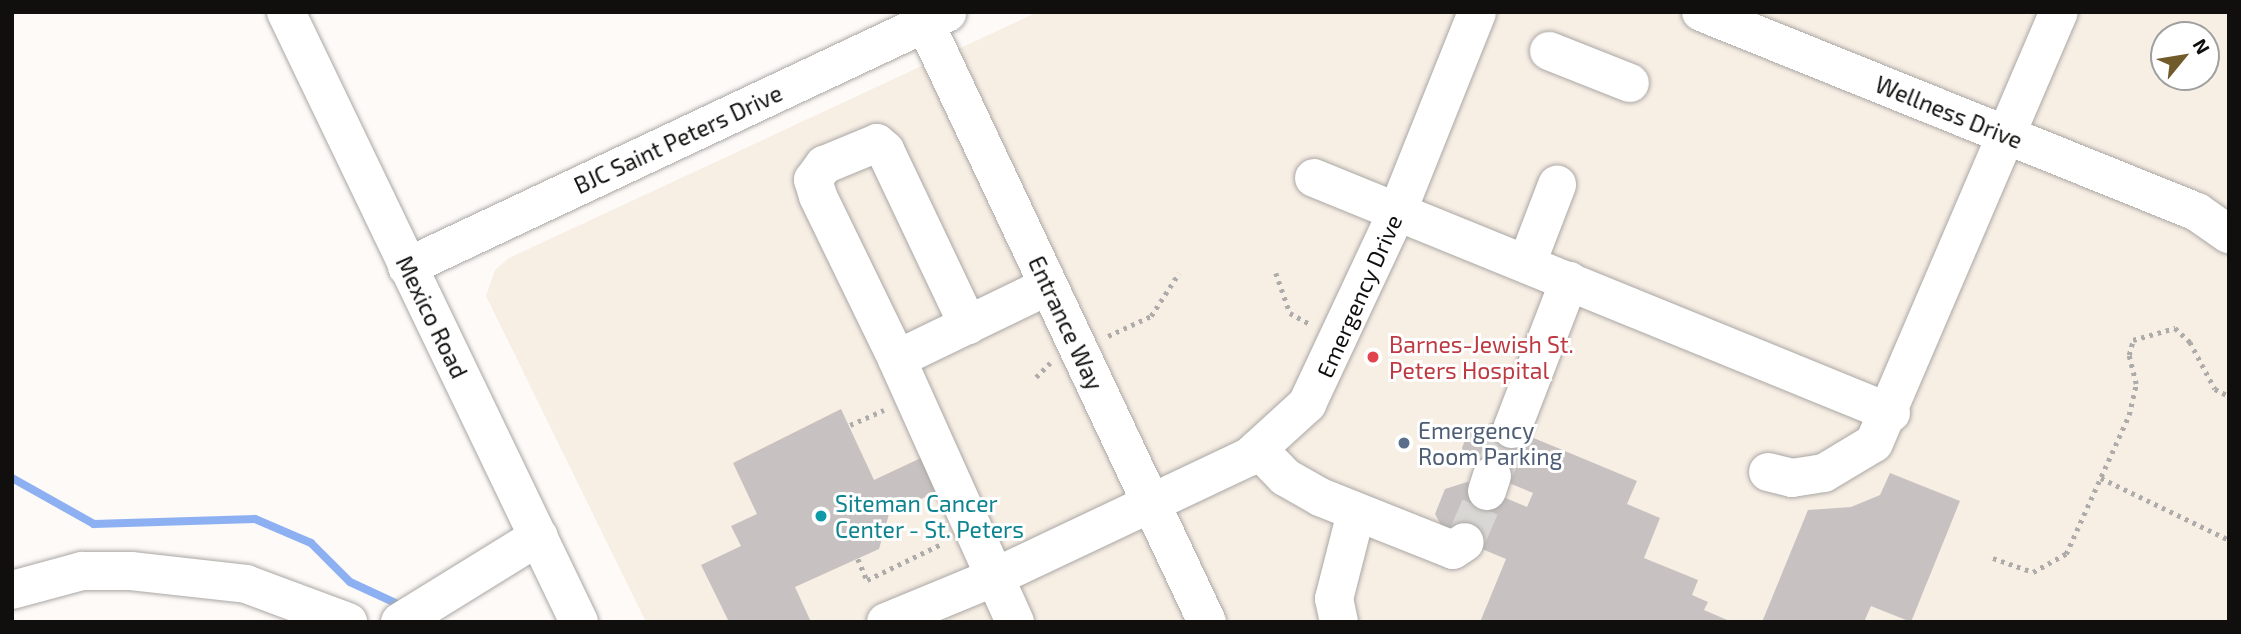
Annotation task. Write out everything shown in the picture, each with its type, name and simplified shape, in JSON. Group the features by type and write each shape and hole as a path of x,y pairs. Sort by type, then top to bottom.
{"street":[{"name":"Mexico Road","path":"286,12 579,622"},
{"name":"Emergency Drive","path":"886,622 995,577 1152,506 1258,449 1307,404 1321,381 1398,210 1477,12"},
{"name":"Wellness Drive","path":"1701,12 2003,134 2213,212 2229,234"},
{"path":"1768,472 1792,478 1853,459 1874,443 1891,413 2003,134 2059,12"},
{"name":"BJC Saint Peters Drive","path":"407,267 937,18"},
{"name":"Entrance Way","path":"937,18 1048,286 1207,622"},
{"path":"1549,51 1630,83"},
{"path":"968,325 885,150 877,143 824,165 813,180 818,196 897,359 1016,622"},
{"path":"1314,178 1891,413"},
{"path":"1527,263 1558,185"},
{"path":"1512,429 1569,281"},
{"path":"897,359 1048,286"},
{"path":"1258,449 1285,477 1356,513 1453,550 1465,542"},
{"path":"1339,622 1334,599 1356,513"},
{"path":"400,622 539,536"},
{"path":"12,590 82,571 131,570 246,584 348,622"}],"path":[{"path":"1098,341 1151,316 1179,274"},
{"path":"1276,274 1290,313 1315,326"},
{"path":"1993,558 2027,573 2056,562 2074,540 2135,396 2129,355 2133,340 2175,328 2190,342 2215,389 2229,396"},
{"path":"1036,377 1055,361"},
{"path":"850,425 890,409"},
{"path":"2101,478 2229,540"},
{"path":"858,559 867,580 941,544"}],"shaded area":[{"name":"Barnes-Jewish St. Peters Hospital","path":"1038,12 2229,12 2229,622 646,622 486,296 495,270 509,258"}],"building":[{"name":"Siteman Cancer Center - St. Peters","path":"841,409 874,480 923,457 938,491 889,514 879,549 795,587 811,622 729,622 701,565 741,546 731,526 757,514 733,463"},
{"path":"1495,422 1637,481 1627,504 1660,518 1644,558 1698,580 1692,595 1708,602 1704,610 1732,622 1480,622 1506,559 1446,534 1435,514 1445,489 1467,482 1527,507 1533,493 1470,467 1462,448 1469,429"},
{"path":"1890,473 1960,501 1911,622 1871,606 1864,622 1762,622 1808,510 1851,507 1880,495"}],"waterway":[{"path":"12,478 94,524 255,519 311,543 350,582 402,606"}],"tunnel":[{"path":"1492,476 1512,429"},
{"path":"1465,542 1487,491"}],"place":[{"name":"Barnes-Jewish St. Peters Hospital","path":"1373,357"},
{"name":"Emergency Room Parking","path":"1404,443"},
{"name":"Siteman Cancer Center - St. Peters","path":"821,516"}]}
